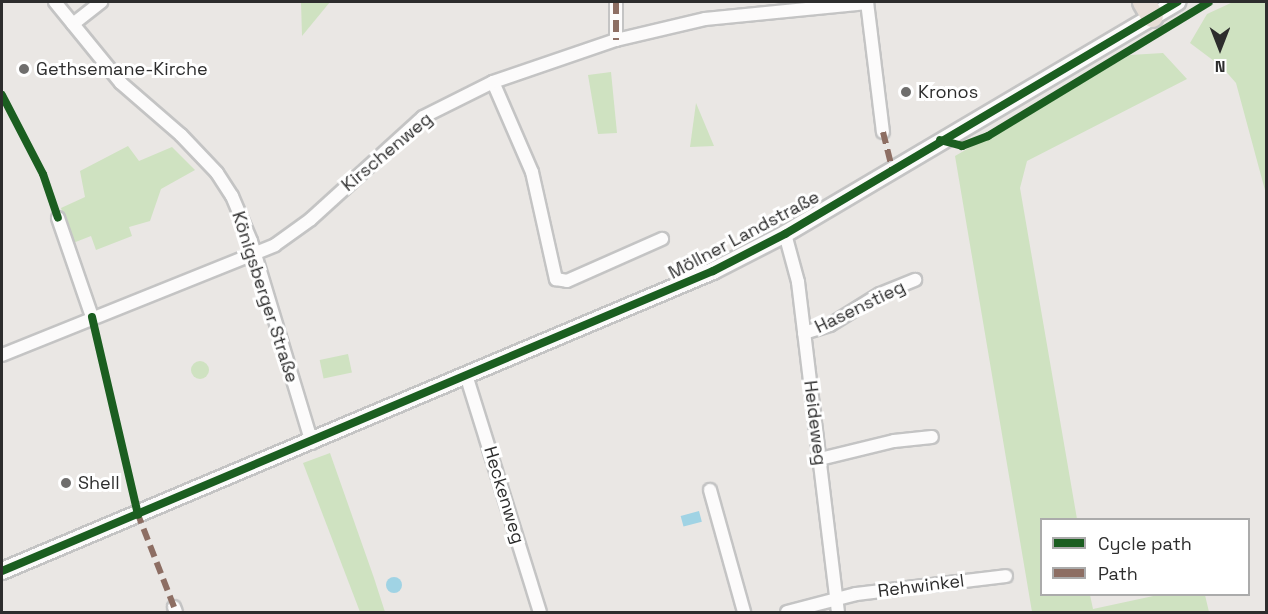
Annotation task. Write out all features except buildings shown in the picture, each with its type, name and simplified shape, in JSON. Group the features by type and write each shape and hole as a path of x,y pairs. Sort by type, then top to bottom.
{"main road":[{"name":"Möllner Landstraße","path":"2,571 663,295 785,234 1151,6 1177,2"}],"street":[{"name":"Königsberger Straße","path":"55,2 121,83 217,173 246,226 312,443"},
{"path":"73,24 101,2"},
{"path":"616,2 616,40"},
{"path":"867,2 883,132"},
{"name":"Kirschenweg","path":"2,355 92,317 255,255 311,219 423,117 493,82 616,40 705,19 867,2"},
{"path":"493,82 532,172 556,279 567,281 662,238"},
{"path":"58,218 92,317"},
{"name":"Heideweg","path":"785,234 798,282 838,612"},
{"name":"Hasenstieg","path":"804,333 830,325 880,294 915,280"},
{"name":"Heckenweg","path":"467,378 540,612"},
{"path":"820,459 894,441 932,437"},
{"path":"710,490 744,612"},
{"name":"Rehwinkel","path":"787,612 837,599 1006,576"}],"green space":[{"path":"301,2 330,2 302,36"},
{"path":"1233,2 1266,2 1266,194 1236,83 1222,67 1190,43 1207,14"},
{"path":"1163,53 1187,79 1027,161 1020,188 1077,518 1040,518 1040,596 1090,596 1093,609 1153,596 1205,596 1209,612 1032,612 955,156 1130,55"},
{"path":"611,72 617,133 598,134 588,75"},
{"path":"696,103 714,146 690,147"},
{"path":"128,146 139,161 172,147 195,170 161,189 150,221 129,227 132,236 96,250 91,236 73,243 61,208 85,197 80,171"},
{"path":"348,354 352,373 324,379 320,360"},
{"path":"200,361 206,364 209,370 206,376 200,379 194,376 191,370 194,364"},
{"path":"330,453 385,612 360,612 303,463"}],"water":[{"path":"699,511 702,522 683,527 681,516"},
{"path":"394,577 400,579 402,585 400,591 394,593 388,591 386,585 388,579"}],"marked path":[{"path":"616,2 616,40"},
{"path":"883,132 892,169"},
{"path":"137,512 176,612"}],"cycle path":[{"path":"2,571 713,271 785,234 1177,2"},
{"path":"940,140 962,146 988,136 1209,2"},
{"path":"2,95 43,174 58,218"},
{"path":"92,317 138,515"}],"place":[{"name":"Gethsemane-Kirche","path":"24,69"},
{"name":"Kronos","path":"906,92"},
{"name":"Shell","path":"66,483"}]}
